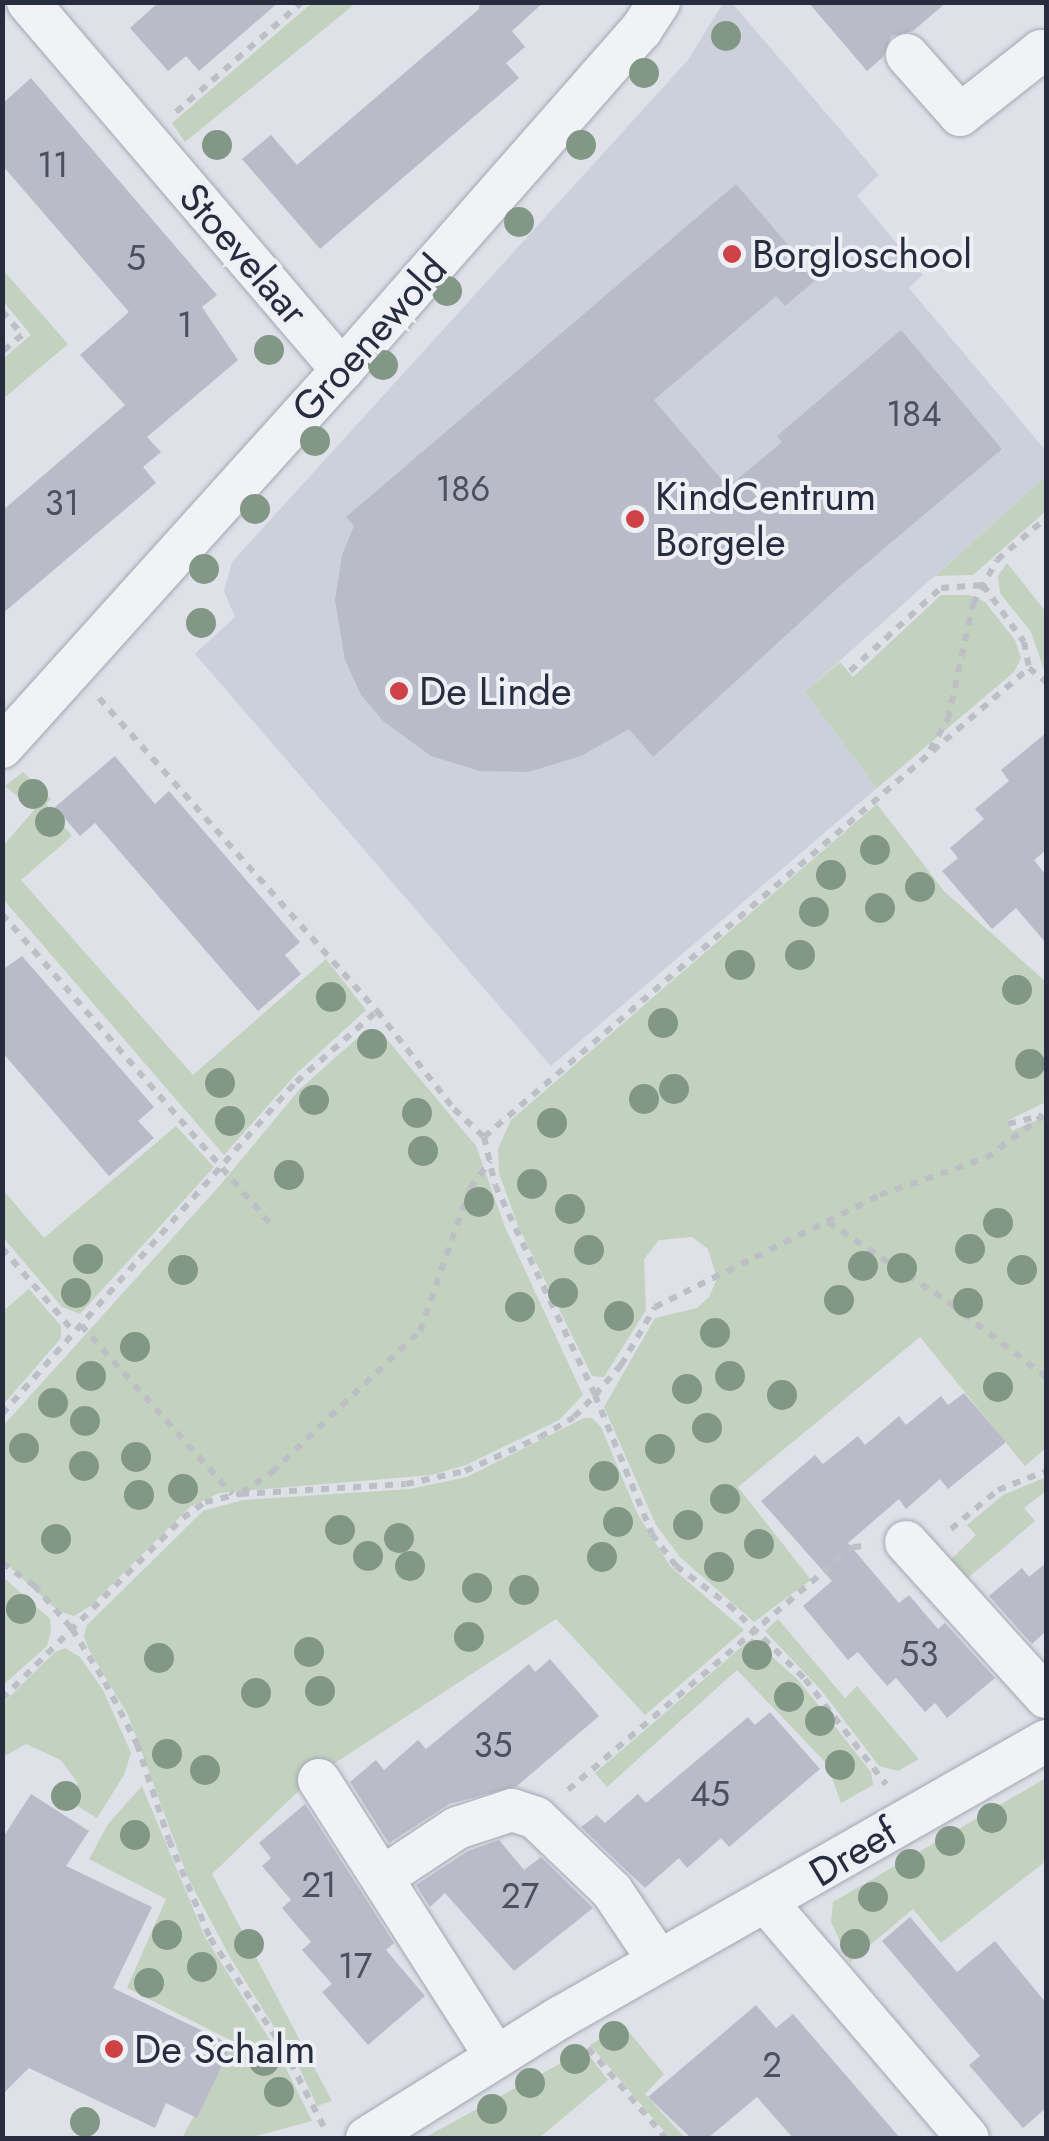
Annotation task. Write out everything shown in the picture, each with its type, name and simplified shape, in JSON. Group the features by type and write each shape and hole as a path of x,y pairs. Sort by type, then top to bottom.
{"street":[{"name":"Stoevelaar","path":"28,2 342,370"},
{"name":"Groenewold","path":"2,747 71,666 342,370 641,30 659,2"},
{"path":"907,55 960,115 1041,51 1046,52"},
{"path":"906,1542 1046,1697"},
{"name":"Dreef","path":"367,2138 561,2016 767,1903 1046,1741"},
{"path":"319,1780 495,2055"},
{"path":"382,1877 456,1828 512,1810 536,1818 612,1891 658,1961"},
{"path":"767,1903 968,2138"}],"path":[{"path":"145,139 302,2"},
{"path":"2,312 22,335 2,352"},
{"path":"924,758 948,719 964,639 983,585 996,560 1046,518"},
{"path":"983,585 1024,642 1029,668 1046,682"},
{"path":"850,670 940,588 983,585"},
{"path":"71,666 378,1011 454,1109 484,1137 495,1185 595,1395 652,1534 676,1566 729,1606 805,1679 911,1817"},
{"path":"484,1137 1029,668"},
{"path":"2,914 271,1224"},
{"path":"2,1414 225,1167 296,1082 378,1011"},
{"path":"1008,1124 1045,1114"},
{"path":"2,1699 184,1518 205,1502 237,1495 406,1484 465,1471 574,1417 621,1365 655,1306 880,1194 986,1158 1045,1114"},
{"path":"237,1495 272,1472 420,1331 470,1188 490,1162"},
{"path":"826,1221 951,1304 1046,1378"},
{"path":"2,1248 74,1332"},
{"path":"81,1325 237,1495"},
{"path":"536,1818 853,1547 906,1542 948,1531 998,1490 1046,1471"},
{"path":"2,1563 34,1585 72,1629 136,1744 169,1840 210,1938 283,2048 330,2138"},
{"path":"561,2016 666,2138"}],"shaded area":[{"name":"KindCentrum Borgele","path":"723,3 732,3 879,175 857,196 923,275 909,288 1046,451 1046,476 805,692 877,788 551,1066 195,654 235,617 224,591 232,562 688,60"}],"green space":[{"path":"312,3 356,3 185,142 172,123"},
{"path":"2,269 68,344 3,399 3,359 31,335 3,301"},
{"path":"1046,476 1046,511 973,575 935,576"},
{"path":"1007,563 1046,612 1046,676 1031,632 1000,593 998,576"},
{"path":"941,595 970,595 985,602 1015,640 1021,658 1014,672 877,788 805,692 840,662 853,677"},
{"path":"23,772 51,799 46,804 72,836 21,880 193,1075 326,959 366,1010 297,1073 224,1155 3,899 3,846 34,810 5,786"},
{"path":"877,804 944,891 1046,982 1046,1102 1007,1121 1012,1131 1046,1116 1046,1448 1025,1466 920,1337 738,1487 811,1580 754,1622 680,1557 656,1525 604,1407 655,1318 697,1308 709,1297 717,1279 708,1249 692,1237 659,1240 644,1259 646,1310 604,1377 592,1376 518,1226 499,1173 498,1149 511,1120"},
{"path":"363,1033 385,1037 476,1146 505,1227 583,1395 559,1420 466,1465 432,1475 219,1493 190,1507 90,1606 74,1616 58,1611 3,1561 3,1426 221,1184 300,1089"},
{"path":"176,1126 214,1167 80,1314 62,1307 3,1237 3,1190 44,1238"},
{"path":"29,1289 61,1326 61,1338 3,1405 3,1311"},
{"path":"584,1418 592,1418 601,1427 637,1513 670,1566 744,1630 645,1715 556,1619 312,1778 212,1874 332,2101 317,2106 298,2065 230,1957 188,1878 128,1715 89,1650 84,1637 87,1625 203,1511 243,1500 410,1489 467,1477"},
{"path":"1044,1478 1046,1491 1024,1508 1035,1521 963,1582 948,1562 976,1535 967,1525 1003,1495"},
{"path":"3,1577 50,1619 51,1631 47,1646 3,1685"},
{"path":"778,1619 845,1698 857,1686 919,1759 898,1771 879,1766 821,1690 765,1631"},
{"path":"752,1638 799,1681 871,1772 873,1785 841,1803 827,1764 737,1670 607,1787 595,1773"},
{"path":"65,1648 80,1657 103,1690 131,1753 124,1775 97,1818 77,1806 77,1782 61,1760 26,1744 3,1757 3,1703 55,1652"},
{"path":"1046,1778 1046,1861 941,1943 913,1909 850,1962 831,1922 833,1902"},
{"path":"142,1786 205,1937 280,2056 312,2121 248,2138 182,2138 234,2042 127,1988 166,1899 89,1859 108,1824"},
{"path":"623,2025 664,2074 645,2094 685,2138 670,2138 590,2045"},
{"path":"585,2050 608,2080 539,2138 424,2138"}],"building":[{"path":"159,2 279,2 199,71 186,56 168,71 130,28"},
{"path":"479,2 544,2 512,31 525,47 506,63 519,78 320,249 242,159 271,135 297,165 479,9"},
{"path":"808,2 947,2 913,31 891,36 883,57 867,71"},
{"path":"31,78 217,295 202,307 238,360 147,437 161,452 143,467 156,483 2,614 2,511 125,405 80,355 129,312 2,165 2,104"},
{"path":"736,184 817,279 785,306 776,296 654,400 728,487 782,442 777,436 901,330 1002,449 842,584 653,757 629,729 581,756 528,772 480,771 431,756 383,721 361,695 345,660 335,600 342,555 354,526 346,517"},
{"path":"1046,733 1046,850 1034,860 1046,875 1046,943 1016,908 992,929 942,871 958,858 950,848 984,819 975,809 1009,781 1001,770"},
{"path":"115,756 155,804 169,791 300,942 285,955 301,974 258,1011 95,823 80,836 55,807"},
{"path":"22,956 154,1107 138,1121 154,1138 109,1176 2,1052 2,970"},
{"path":"964,1393 1006,1442 948,1489 940,1479 906,1509 899,1499 848,1543 899,1603 909,1595 938,1629 945,1623 995,1678 947,1718 935,1703 925,1712 896,1678 887,1686 858,1652 848,1660 803,1606 832,1581 761,1501 815,1455 823,1464 858,1436 865,1445 899,1416 906,1425 941,1396 948,1405"},
{"path":"1046,1563 1046,1631 1032,1644 989,1596 1022,1568 1029,1577"},
{"path":"550,1659 599,1716 517,1786 449,1804 389,1843 350,1782 376,1760 384,1770 418,1740 426,1749 529,1664 535,1672"},
{"path":"770,1712 820,1769 729,1847 721,1838 687,1868 679,1858 645,1888 581,1827 597,1815 605,1823 638,1794 646,1803 748,1717 755,1725"},
{"path":"31,1794 89,1831 66,1866 152,1907 113,1988 232,2045 197,2118 166,2103 155,2128 29,2068 2,2095 2,1839"},
{"path":"305,1804 394,1943 386,1950 425,1996 368,2045 322,1992 332,1984 302,1950 311,1942 282,1908 291,1900 262,1866 271,1858 259,1843"},
{"path":"499,1840 524,1870 541,1857 593,1908 514,1971 445,1893 430,1907 416,1885 468,1851"},
{"path":"910,1917 957,1972 995,1941 1046,2003 1046,2108 1023,2128 969,2065 980,2056 882,1941"},
{"path":"756,2005 776,2028 793,2014 900,2138 793,2138 757,2097 708,2138 691,2138 648,2097"}],"place":[{"name":"Borgloschool","path":"732,254"},
{"name":"KindCentrum Borgele","path":"635,519"},
{"name":"De Linde","path":"399,691"},
{"name":"De Schalm","path":"114,2049"}]}
